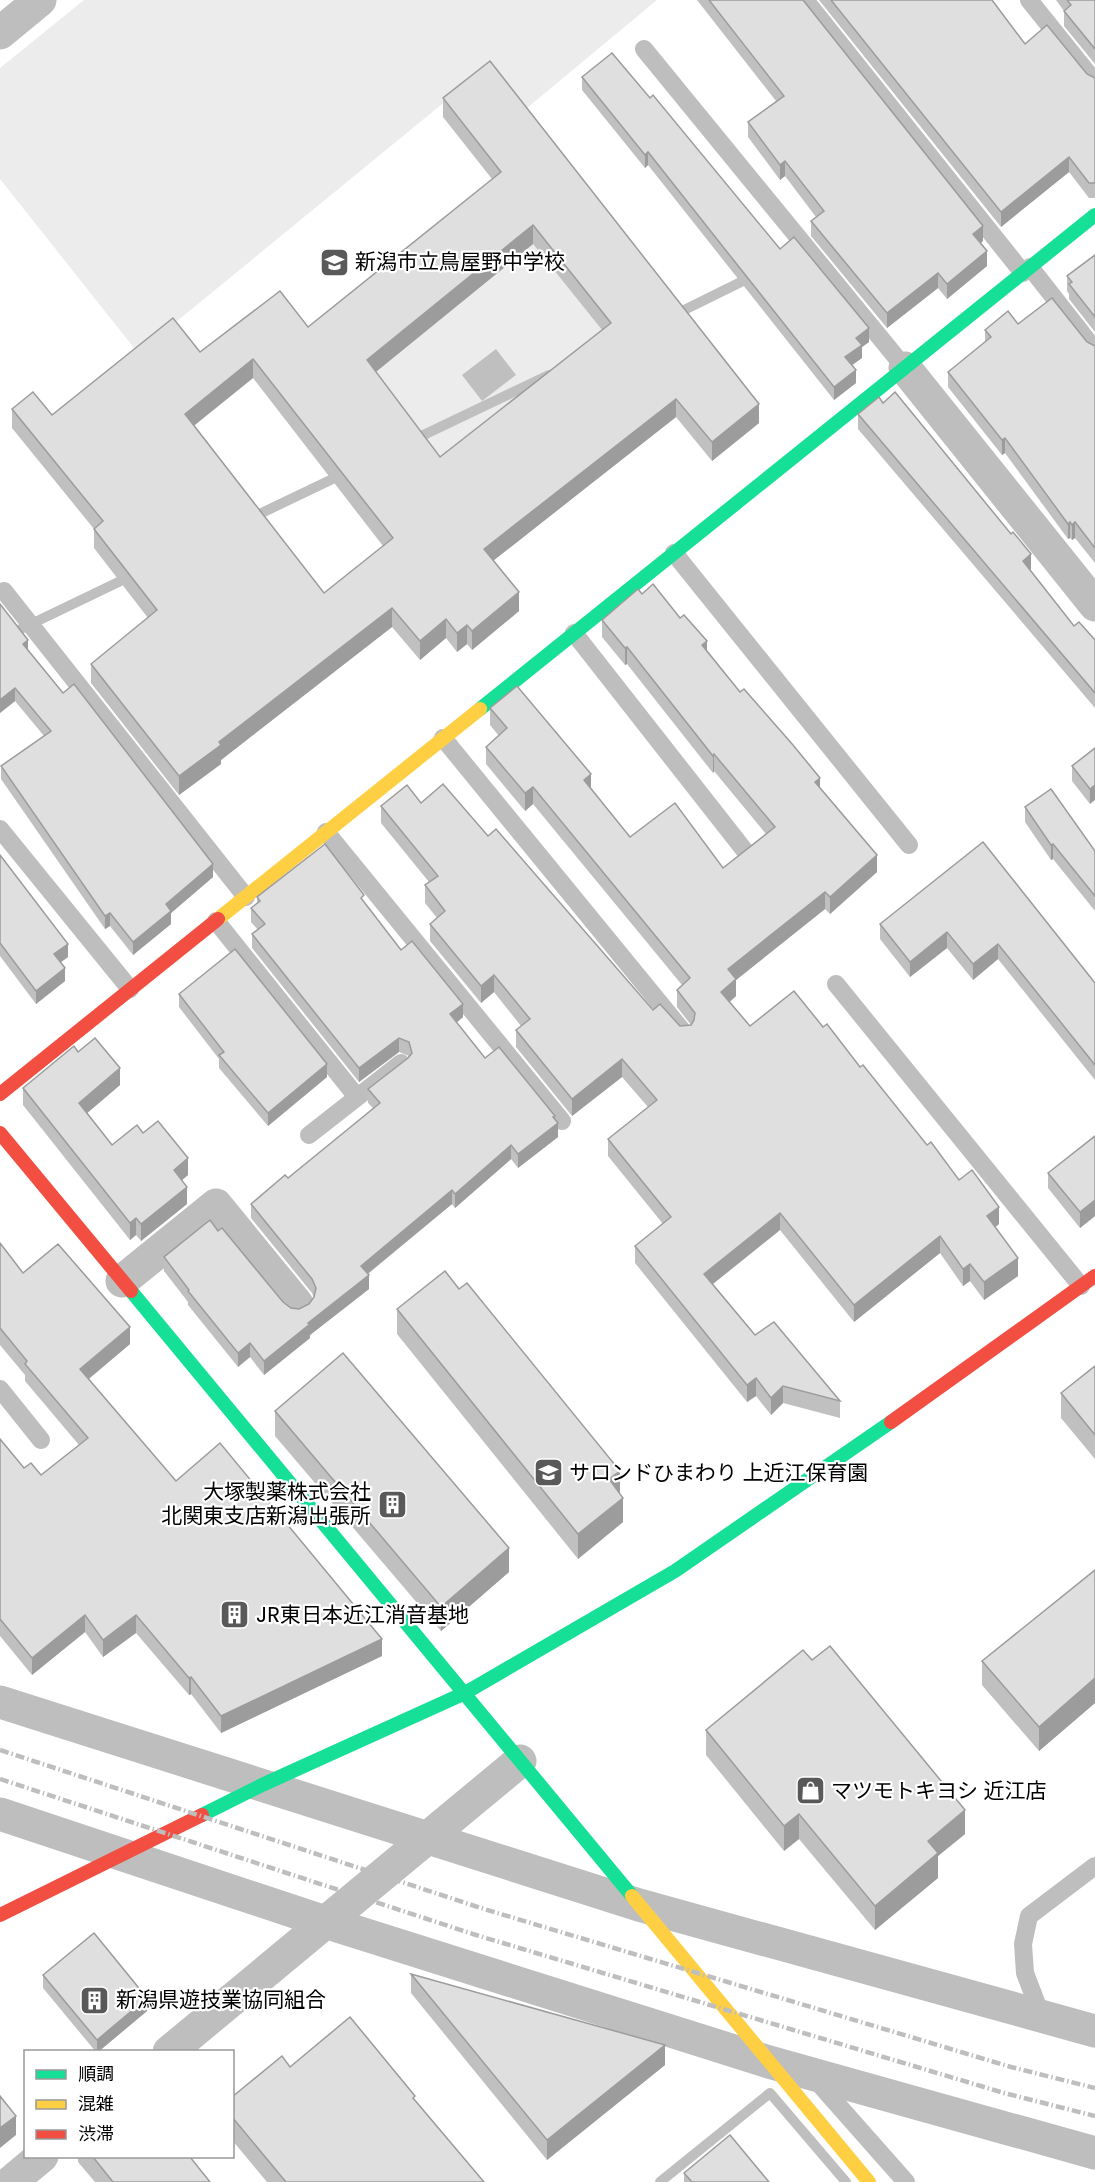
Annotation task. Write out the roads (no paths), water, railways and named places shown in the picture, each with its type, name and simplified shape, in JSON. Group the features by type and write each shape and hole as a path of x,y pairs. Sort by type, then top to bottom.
{"street":[{"path":"0,33 40,0"},
{"path":"0,1094 1095,215"},
{"path":"905,368 1095,605"},
{"path":"0,1133 869,2182"},
{"path":"122,1281 216,1205 297,1304"},
{"path":"0,1915 262,1785 465,1693 675,1571 845,1454 1088,1281"},
{"path":"0,1702 639,1905 1095,2031"},
{"path":"171,2050 520,1761"},
{"path":"0,1814 325,1922 769,2062 1095,2153"},
{"path":"11,2182 41,2158"}],"lane":[{"path":"805,0 1095,350"},
{"path":"1029,0 1095,82"},
{"path":"644,49 905,368"},
{"path":"674,553 909,845"},
{"path":"4,591 246,897"},
{"path":"574,633 745,851"},
{"path":"443,738 684,1034"},
{"path":"0,829 130,989"},
{"path":"326,832 562,1120"},
{"path":"216,921 357,1097"},
{"path":"836,984 1088,1281"},
{"path":"309,1135 401,1062"},
{"path":"0,1389 41,1440"},
{"path":"1095,1866 1029,1916 1023,1944 1025,1973 1044,2024 1095,2040"},
{"path":"810,2074 906,2182"},
{"path":"1062,2129 1095,2139"}],"waterway":[{"path":"674,315 751,277"},
{"path":"411,441 549,375"},
{"path":"249,519 343,474"},
{"path":"0,639 133,575"},
{"path":"660,2182 770,2093 846,2182"}],"railway":[{"path":"0,1750 484,1909 1011,2067 1095,2088"},
{"path":"0,1779 476,1935 1004,2093 1095,2116"}],"place":[{"name":"新潟市立鳥屋野中学校","path":"334,262"},
{"name":"サロンドひまわり 上近江保育園","path":"548,1473"},
{"name":"大塚製薬株式会社 北関東支店新潟出張所","path":"392,1504"},
{"name":"JR東日本近江消音基地","path":"235,1615"},
{"name":"マツモトキヨシ 近江店","path":"810,1791"},
{"name":"新潟県遊技業協同組合","path":"95,2000"}]}
